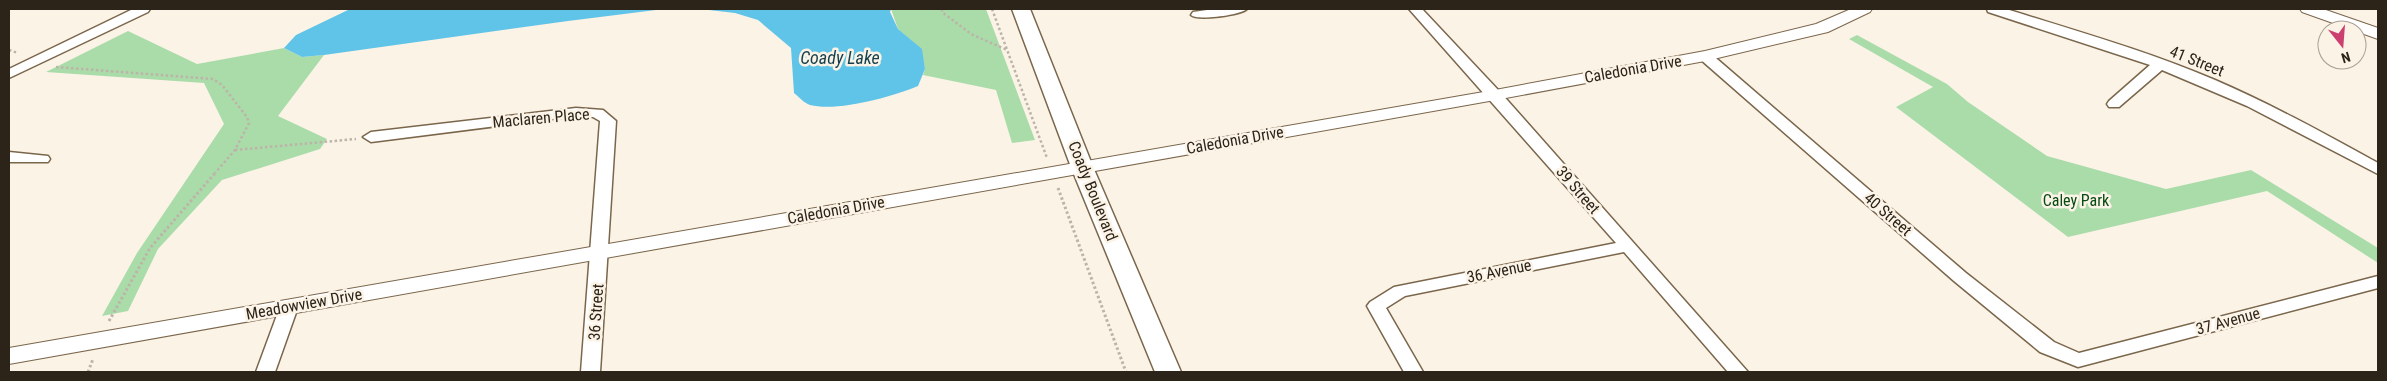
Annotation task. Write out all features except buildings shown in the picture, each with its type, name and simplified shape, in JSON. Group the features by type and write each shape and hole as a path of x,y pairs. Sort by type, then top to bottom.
{"main road":[{"name":"Coady Boulevard","path":"1021,9 1082,167 1168,372"}],"street":[{"path":"9,74 143,9"},
{"path":"1198,14 1240,9"},
{"name":"39 Street","path":"1415,9 1495,95 1739,372"},
{"name":"Caledonia Drive","path":"600,252 1495,95 1705,56 1822,28 1864,9"},
{"name":"41 Street","path":"1993,9 2160,64 2271,112 2378,169"},
{"path":"2308,9 2378,34"},
{"name":"40 Street","path":"1705,56 1960,277 2047,347 2078,360"},
{"path":"2114,104 2160,64"},
{"name":"Maclaren Place","path":"372,137 576,112 593,111 603,114 608,121 600,252"},
{"path":"9,157 42,160"},
{"name":"36 Avenue","path":"1413,372 1376,306 1400,291 1627,246"},
{"name":"Meadowview Drive","path":"9,356 600,252"},
{"name":"36 Street","path":"591,372 600,252"},
{"name":"37 Avenue","path":"2078,360 2378,282"},
{"path":"265,372 289,307"}],"path":[{"path":"942,9 942,12 971,34 1008,51"},
{"path":"992,9 1126,372"},
{"path":"35,60 45,66 213,79 222,85 249,122 235,150 150,248 99,340"},
{"path":"235,150 372,137"}],"green space":[{"path":"891,9 986,9 1035,140 1012,143 996,90 923,75 925,69 921,49 898,29"},
{"path":"128,31 197,64 284,48 302,57 324,55 278,116 327,139 320,149 222,180 158,249 128,311 102,316 137,253 224,124 204,83 46,72"},
{"name":"Caley Park","path":"1857,35 1947,84 1968,102 2047,156 2166,189 2251,170 2378,248 2378,263 2267,191 2068,237 1896,107 1933,87 1849,39"}],"water":[{"path":"350,9 690,9 656,10 568,21 324,55 302,57 284,48 296,35"},
{"name":"Coady Lake","path":"700,9 891,9 890,12 898,29 922,49 925,69 918,86 894,95 835,107 810,105 794,93 791,48 758,20 735,13"}]}
